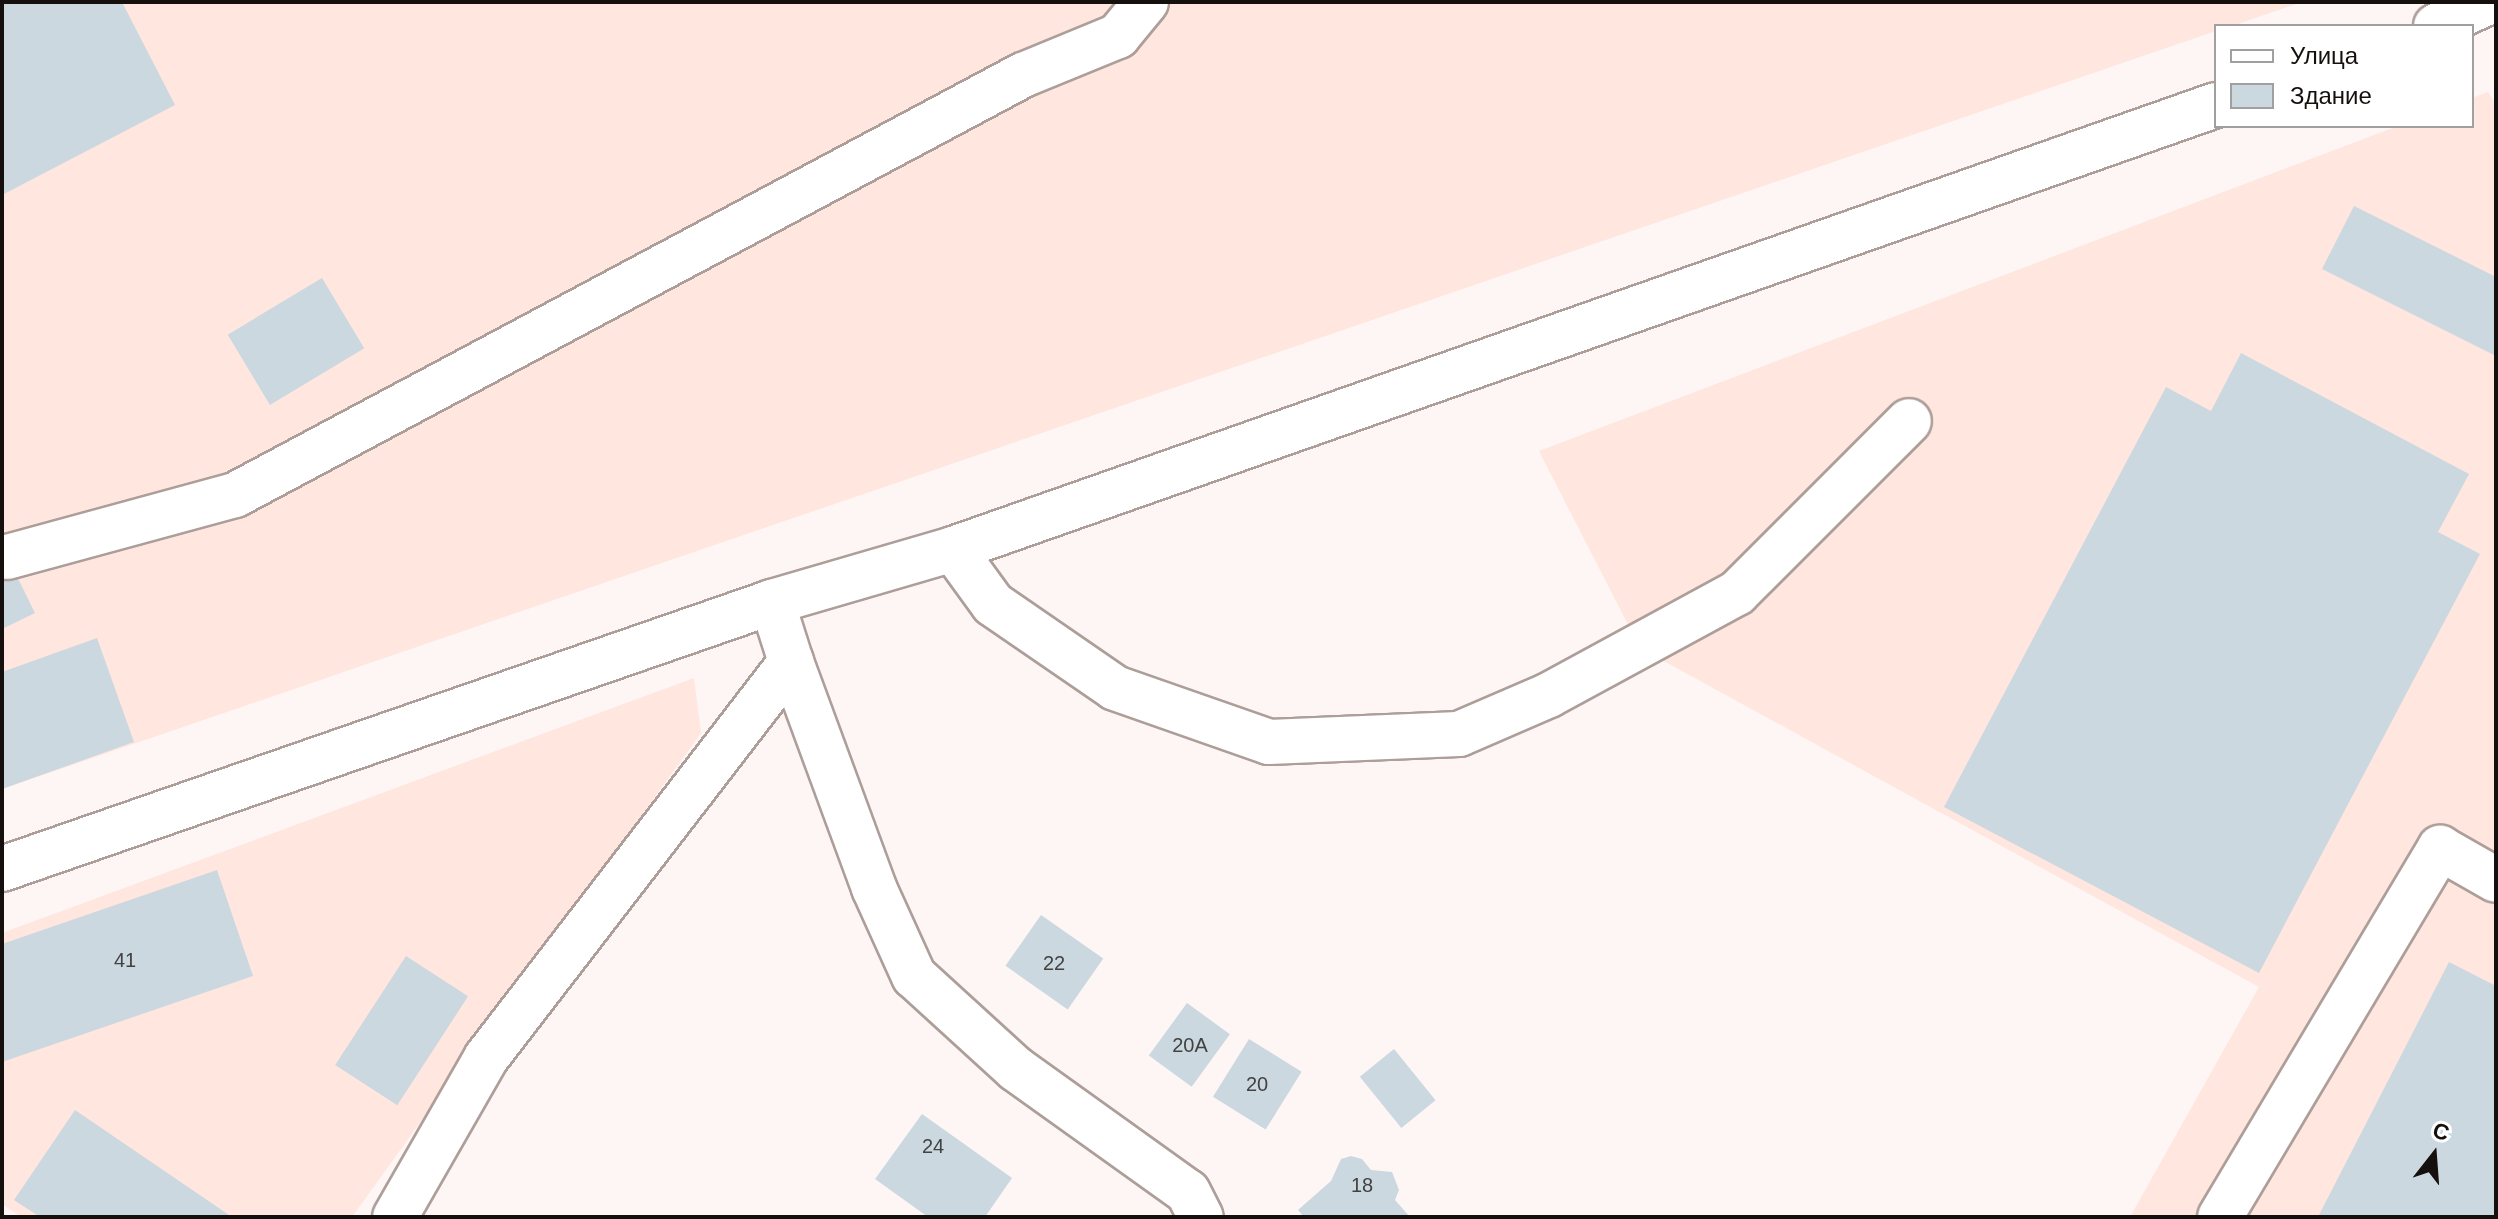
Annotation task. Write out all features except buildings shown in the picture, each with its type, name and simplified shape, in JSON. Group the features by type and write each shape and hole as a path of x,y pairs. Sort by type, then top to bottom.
{"street":[{"path":"7,557 235,495 1023,75 1118,36 1146,2"},
{"path":"2440,24 2489,2"},
{"path":"2,869 772,602 953,549 2214,106"},
{"path":"953,549 993,604 1115,688 1269,742 1459,734 1549,695 1737,593 1909,421"},
{"path":"772,602 874,888 914,976 1016,1069 1188,1192 1201,1217"},
{"path":"395,1217 486,1058 791,662"},
{"path":"2220,1217 2440,848 2496,880"}],"shaded area":[{"path":"2,2 2302,2 2238,24 2214,24 2214,32 2,789"},
{"path":"2488,92 2496,105 2496,1217 2130,1217 2259,987 1640,648 1539,451 2393,128 2474,128 2474,97"},
{"path":"694,678 701,733 352,1217 21,1217 2,1204 2,933"}]}
